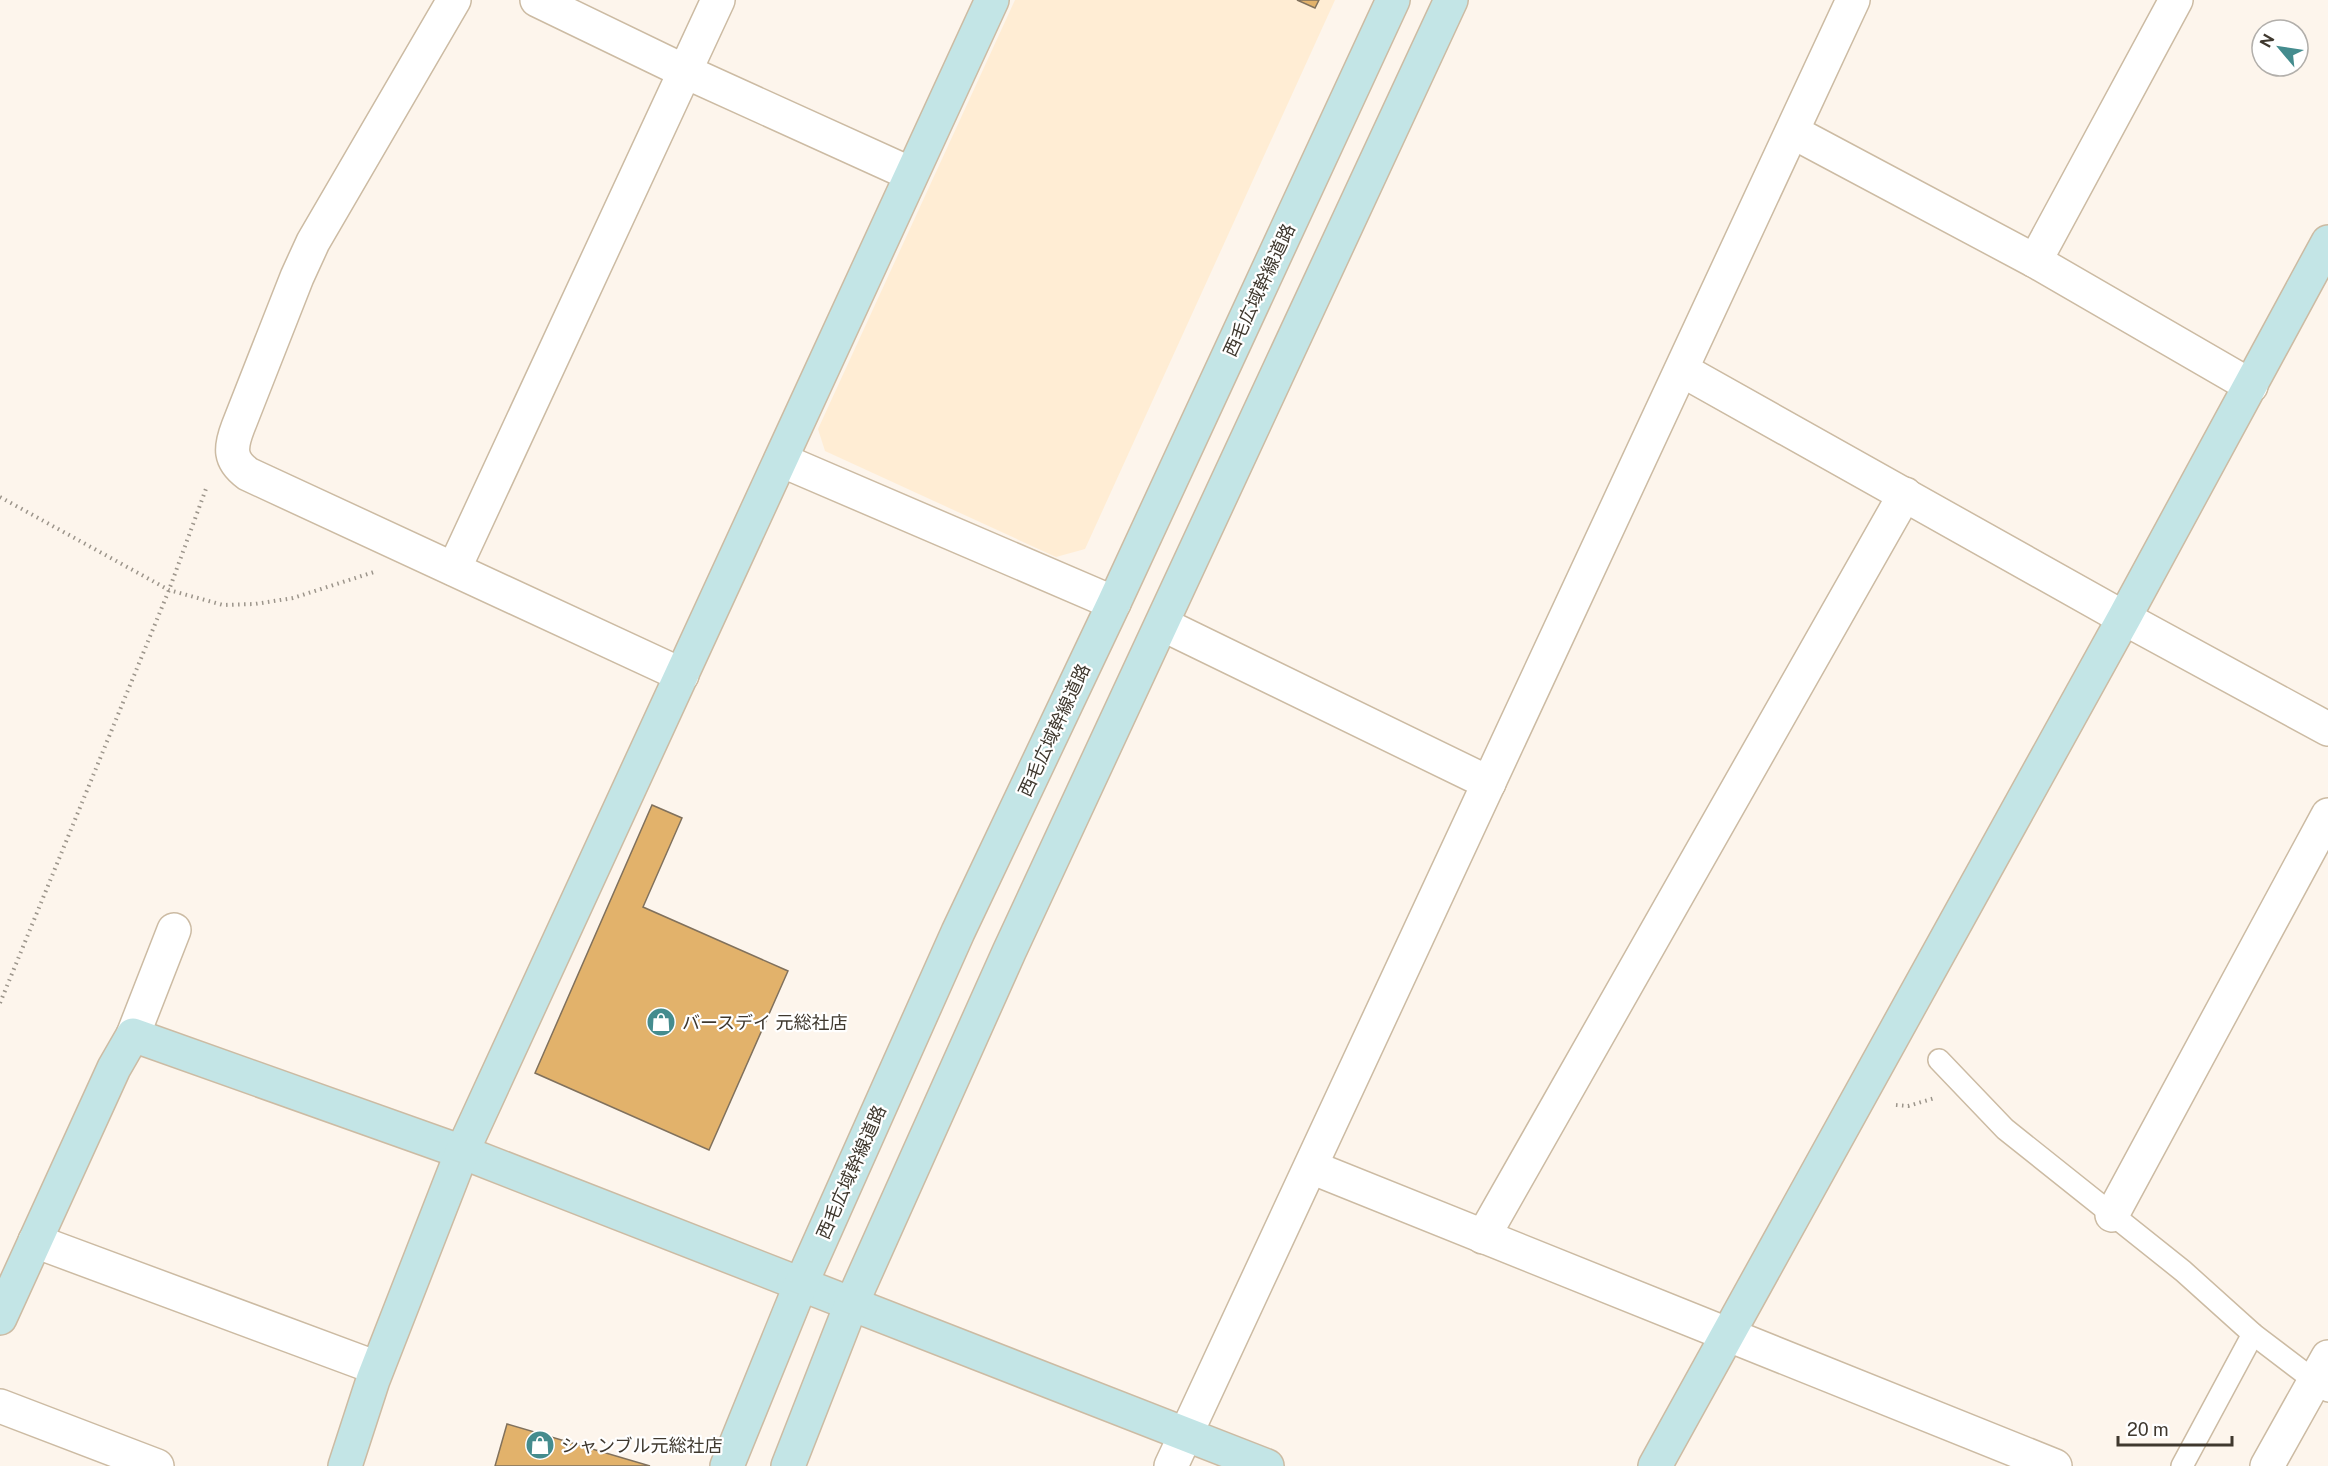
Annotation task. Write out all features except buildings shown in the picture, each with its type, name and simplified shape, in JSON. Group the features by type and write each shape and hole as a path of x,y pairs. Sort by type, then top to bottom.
{"street":[{"path":"454,0 313,242 237,427 232,442 234,458 239,467 248,474 682,675"},
{"path":"537,0 684,71 911,174"},
{"path":"440,562 718,0"},
{"path":"345,1466 377,1368 462,1152 992,0"},
{"name":"西毛広域幹線道路","path":"727,1466 801,1284 958,932 1114,603 1393,0"},
{"path":"788,1466 851,1305 1009,952 1451,0"},
{"path":"1171,1466 1853,0"},
{"path":"2035,261 2176,0"},
{"path":"1793,132 2035,261 2251,386"},
{"path":"1655,1466 2124,618 2328,243"},
{"path":"1682,370 2124,618 2328,729"},
{"path":"781,460 1114,603"},
{"path":"1483,1238 1905,494"},
{"path":"1162,624 1489,783"},
{"path":"2112,1215 2328,815"},
{"path":"0,1318 114,1068 133,1035 174,930"},
{"path":"133,1035 462,1152 1267,1466"},
{"path":"1311,1167 2055,1466"},
{"path":"35,1241 377,1368"},
{"path":"2267,1466 2324,1376"},
{"path":"0,1406 157,1466"}],"lane":[{"path":"1939,1060 2005,1129 2216,1299 2253,1334 2324,1376"},
{"path":"2182,1466 2253,1334"}],"path":[{"path":"0,1003 169,590 211,477 222,464 234,458"},
{"path":"0,497 169,590 224,604 255,604 293,598 440,562"},
{"path":"1865,1084 1883,1099 1897,1105 1908,1106 1967,1089"}],"shaded area":[{"path":"1015,0 1335,0 1085,549 1056,557 825,451 818,429"}],"place":[{"name":"バースデイ 元総社店","path":"661,1022"},
{"name":"シャンブル元総社店","path":"540,1445"}]}
